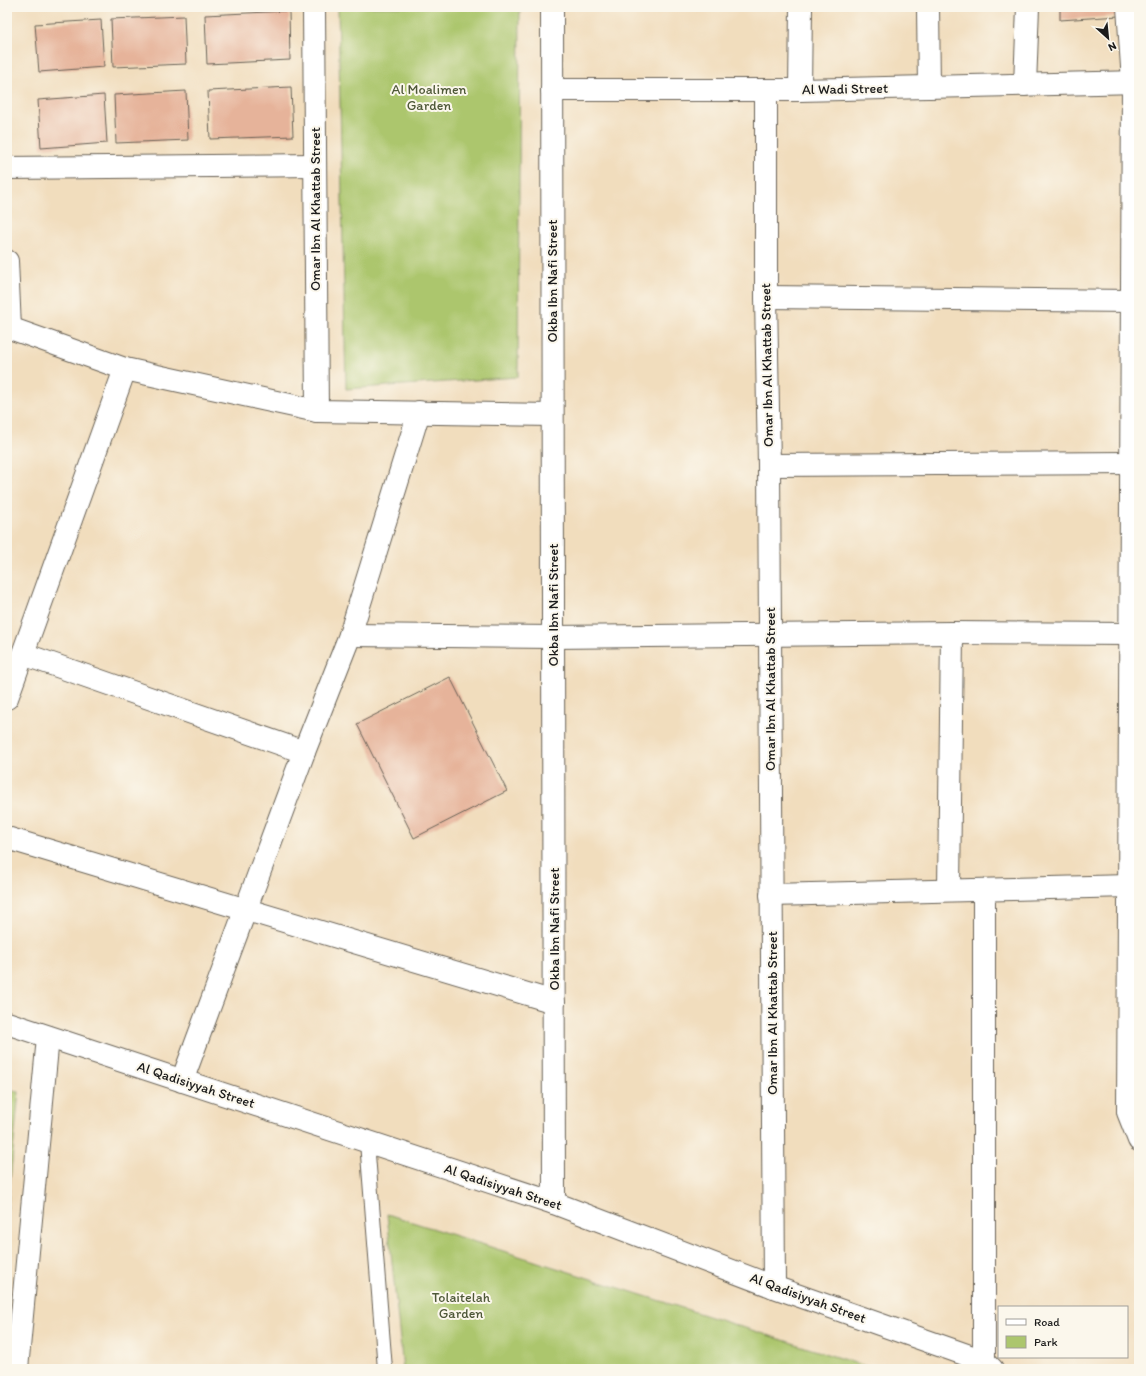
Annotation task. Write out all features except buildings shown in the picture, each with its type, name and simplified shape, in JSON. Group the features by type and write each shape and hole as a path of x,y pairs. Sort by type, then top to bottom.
{"street":[{"name":"Omar Ibn Al Khattab Street","path":"314,7 317,411"},
{"name":"Okba Ibn Nafi Street","path":"552,7 554,1203"},
{"path":"800,90 801,7"},
{"path":"928,7 929,87"},
{"path":"1025,85 1028,7"},
{"path":"1128,7 1136,82 1136,265 1132,301 1135,418 1131,463 1135,501 1130,634 1128,1112 1139,1140"},
{"name":"Al Wadi Street","path":"552,90 800,90 1136,82"},
{"name":"Omar Ibn Al Khattab Street","path":"766,90 766,297 769,465 774,1287"},
{"path":"7,168 315,165"},
{"path":"7,261 9,328 125,369 317,411 552,415"},
{"path":"766,297 1132,301"},
{"path":"7,698 125,369"},
{"path":"182,1081 304,752 350,635 419,412"},
{"path":"769,465 1131,463"},
{"path":"350,635 553,637 952,633 1130,634"},
{"path":"949,890 952,633"},
{"path":"23,654 304,752"},
{"path":"7,838 554,1002"},
{"path":"771,895 1129,886"},
{"path":"984,890 988,1365"},
{"name":"Al Qadisiyyah Street","path":"7,1023 554,1203 774,1287 988,1365"},
{"path":"17,1369 48,1037"}],"lane":[{"path":"367,1142 384,1369"}],"green space":[{"name":"Al Moalimen Garden","path":"338,7 520,7 518,377 346,389"},
{"path":"7,1088 19,1092 7,1209"},
{"name":"Tolaitelah Garden","path":"387,1214 874,1369 403,1369"}]}
